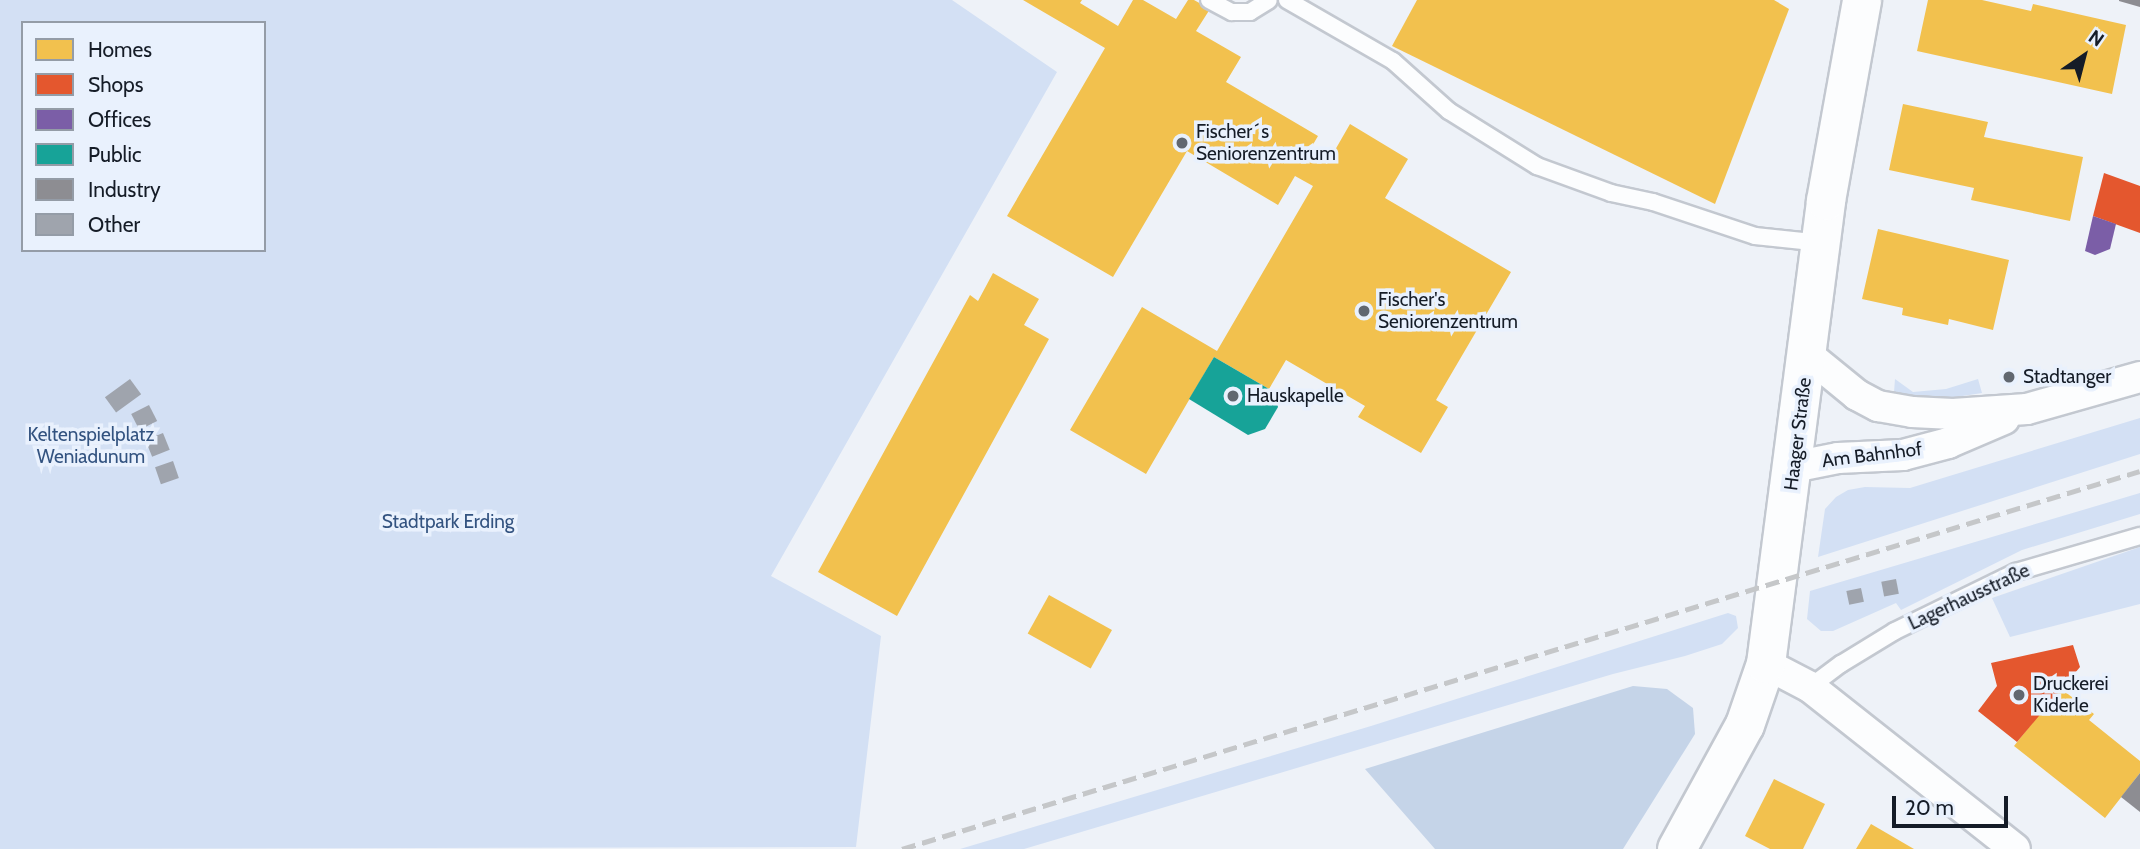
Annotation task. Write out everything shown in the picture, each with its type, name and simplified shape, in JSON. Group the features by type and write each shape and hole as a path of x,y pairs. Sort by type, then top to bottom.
{"street":[{"name":"Haager Straße","path":"1677,849 1745,725 1766,664 1828,189 1862,0"},
{"name":"Am Bahnhof","path":"1808,355 1857,395 1878,406 1953,414 2027,409"},
{"name":"Am Bahnhof","path":"1793,467 1838,458 1903,455 1948,443 2027,409 2140,377"},
{"path":"1766,664 1810,687 2015,849"}],"lane":[{"path":"1209,0 1232,12 1250,12 1269,0"},
{"path":"1287,0 1393,61 1449,111 1537,166 1611,193 1654,202 1755,236 1822,243"},
{"name":"Lagerhausstraße","path":"1810,687 1841,664 1895,631 2016,572 2140,536"}],"green space":[{"name":"Stadtpark Erding","path":"0,0 952,0 1057,72 771,576 881,636 856,847 0,849"},
{"path":"1895,379 1913,392 1946,389 1978,379 1982,393 1956,397 1906,398 1894,392"},
{"path":"2140,418 2140,454 1818,557 1825,509 1836,497 1848,490 1865,487 1910,488"},
{"path":"2140,493 2140,514 2022,550 1901,610 1896,603 1833,631 1821,631 1807,619 1810,591"},
{"path":"2140,547 2140,604 2010,637 1992,598"},
{"path":"1728,613 1736,616 1738,628 1722,644 1685,656 1613,674 1024,849 960,849 1371,726"}],"shaded area":[{"path":"1633,686 1667,689 1693,708 1695,734 1623,849 1435,849 1365,769"}],"building: Homes":[{"path":"1023,0 1082,0 1080,3 1118,26 1133,0 1143,0 1176,19 1188,0 1194,0 1210,9 1196,31 1241,57 1226,82 1318,136 1308,153 1327,164 1350,124 1408,159 1385,198 1511,272 1436,400 1448,407 1421,453 1358,417 1365,406 1286,360 1269,389 1214,357 1146,474 1070,430 1142,307 1217,351 1313,186 1295,176 1278,205 1187,151 1113,277 1007,216 1105,48"},
{"path":"1417,0 1774,0 1789,9 1715,204 1392,46"},
{"path":"1928,0 1982,0 2031,11 2033,4 2126,25 2112,94 1917,51"},
{"path":"1903,104 1988,122 1984,137 2083,157 2070,221 1971,200 1974,188 1889,170"},
{"path":"1878,229 2009,260 1993,330 1949,319 1948,325 1902,315 1903,308 1862,299"},
{"path":"993,273 1039,299 1024,325 1049,339 897,616 818,572 970,295 978,301"},
{"path":"1049,595 1112,630 1091,668 1028,633"},
{"path":"2060,688 2094,714 2089,720 2140,761 2140,773 2105,818 2014,746"},
{"path":"1774,779 1825,804 1803,849 1770,849 1745,836"},
{"path":"1871,824 1914,849 1856,849"}],"building: Shops":[{"path":"2104,173 2140,186 2140,233 2093,216"},
{"path":"2073,645 2080,667 2017,742 1978,711 1997,686 1991,663"}],"building: Offices":[{"path":"2093,216 2116,224 2110,249 2095,255 2085,251"}],"building: Public":[{"name":"Hauskapelle","path":"1214,357 1274,392 1278,407 1265,429 1248,435 1189,399"}],"building: Industry":[{"path":"2140,0 2140,7 2119,1"},
{"path":"2140,773 2140,812 2121,797"}],"building: Other":[{"path":"130,379 141,394 116,413 105,397"},
{"path":"149,405 157,421 139,430 131,414"},
{"path":"163,433 170,450 152,457 145,440"},
{"path":"173,461 179,478 161,484 155,467"},
{"path":"1896,579 1899,594 1884,597 1881,582"},
{"path":"1861,588 1864,602 1849,605 1846,591"}],"railway":[{"path":"902,849 2140,471"}],"place":[{"name":"Fischer´s Seniorenzentrum","path":"1182,143"},
{"name":"Fischer's Seniorenzentrum","path":"1364,311"},
{"name":"Stadtanger","path":"2009,377"},
{"name":"Hauskapelle","path":"1233,396"},
{"name":"Druckerei Kiderle","path":"2019,695"}],"park label":[{"name":"Keltenspielplatz Weniadunum","path":"91,446"}]}
